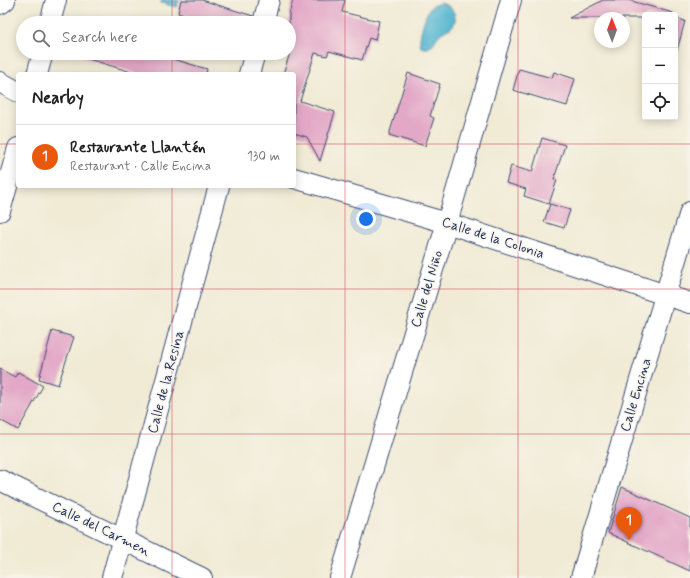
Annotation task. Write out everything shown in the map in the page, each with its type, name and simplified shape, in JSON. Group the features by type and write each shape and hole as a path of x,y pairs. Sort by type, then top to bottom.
{"street":[{"path":"0,3 4,0"},
{"path":"52,16 56,0"},
{"path":"265,16 269,0"},
{"name":"Calle del Niño","path":"340,578 447,223 511,0"},
{"path":"38,72 41,60"},
{"path":"250,72 253,60"},
{"path":"0,82 16,91"},
{"path":"0,211 16,155"},
{"name":"Calle de la Colonia","path":"296,179 447,223 690,303"},
{"name":"Calle de la Resina","path":"112,578 218,188"},
{"name":"Calle Encina","path":"581,578 667,295 690,212"},
{"name":"Calle del Carmen","path":"0,480 202,578"}],"water":[{"path":"162,0 179,0 177,7 161,3"},
{"path":"441,3 448,6 454,12 455,22 450,28 440,34 430,47 421,47 420,39 428,11 432,6"}],"building":[{"path":"181,0 202,0 253,16 187,16 178,13"},
{"path":"293,0 345,0 342,12 379,21 375,40 369,38 362,60 329,51 327,56 315,53 300,101 335,112 320,161 307,137 296,134 296,72 284,72 288,60 296,60 296,16 289,16"},
{"path":"603,0 628,0 670,12 642,12 642,18 630,18 630,12 594,12 594,18 569,18"},
{"path":"678,19 685,21 678,47"},
{"path":"92,60 176,60 207,69 206,72 131,72"},
{"path":"519,69 552,78 554,72 575,79 567,106 513,90"},
{"path":"408,73 440,84 430,116 434,118 425,146 389,135"},
{"path":"542,138 565,145 554,179 557,180 549,204 524,196 526,189 506,183 511,166 532,172"},
{"path":"550,204 570,210 564,228 544,222"},
{"path":"52,331 74,337 58,385 39,379"},
{"path":"0,369 15,377 18,372 43,386 18,430 0,420"},
{"path":"622,487 690,518 690,571 608,533"}],"place":[{"name":"Restaurante Llantén","path":"629,540"}]}
